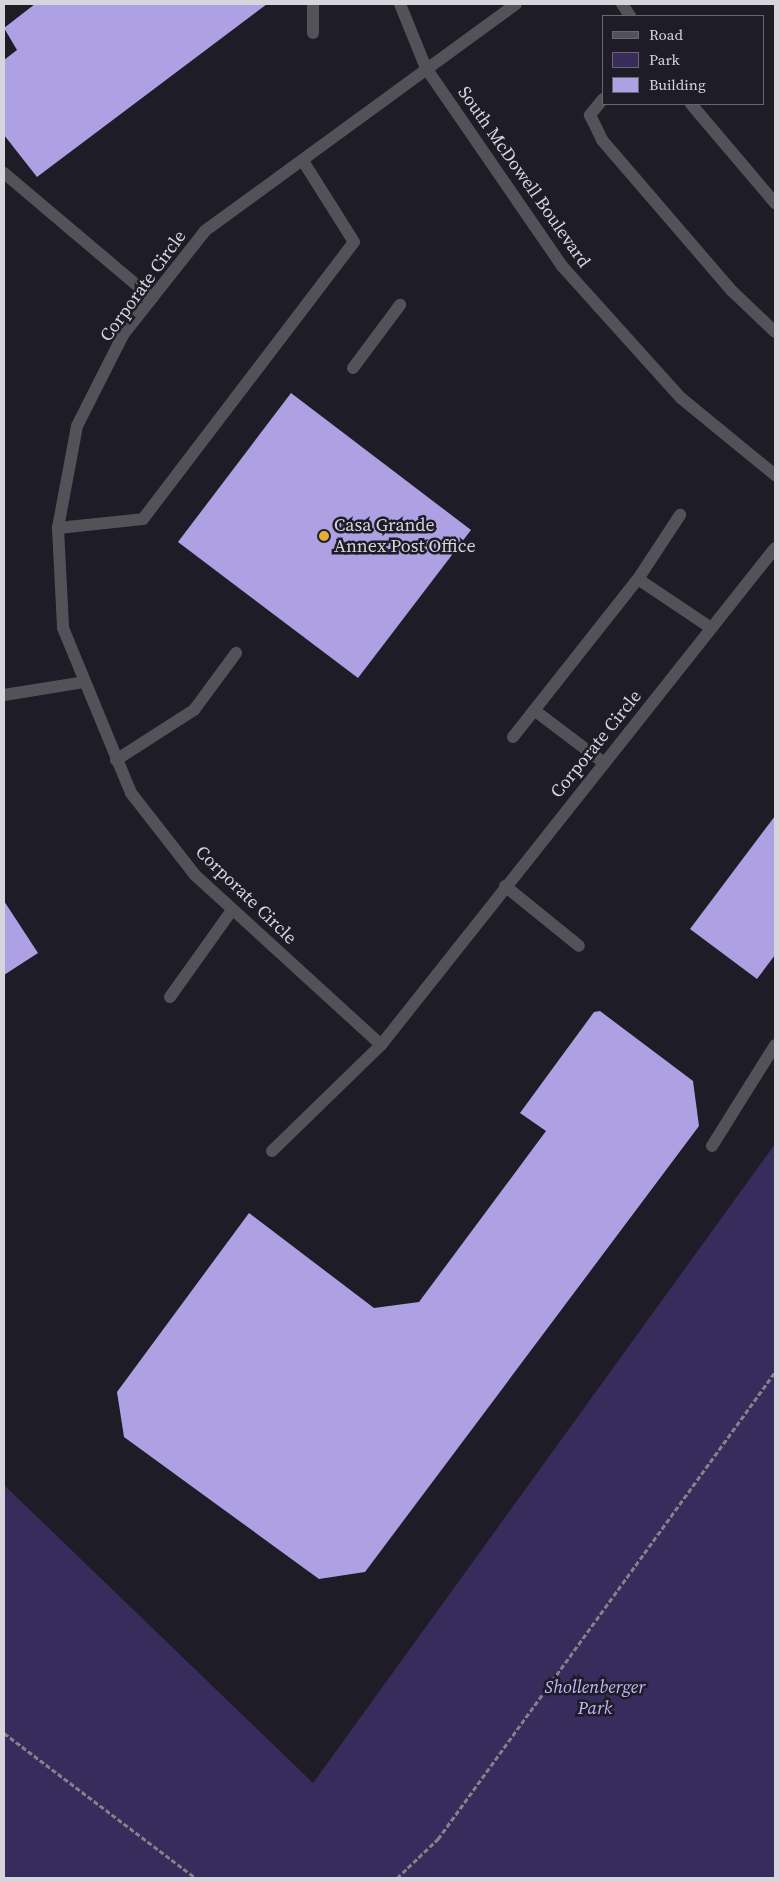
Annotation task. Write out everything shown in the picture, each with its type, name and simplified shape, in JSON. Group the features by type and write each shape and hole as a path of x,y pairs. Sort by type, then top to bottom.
{"street":[{"path":"313,4 313,33"},
{"name":"South McDowell Boulevard","path":"400,4 426,68 562,266 681,398 775,475"},
{"name":"Corporate Circle","path":"516,4 205,231 123,335 77,426 58,528 63,628 131,793 195,875 381,1045 775,548"},
{"path":"622,4 629,15"},
{"path":"602,100 590,115 602,140 732,291 775,332"},
{"path":"692,105 775,203"},
{"path":"58,528 143,519 354,242 303,161"},
{"path":"4,173 152,298"},
{"path":"352,368 400,305"},
{"path":"513,737 638,579 680,515"},
{"path":"638,579 711,628"},
{"path":"116,760 194,710 236,653"},
{"path":"4,695 84,682"},
{"path":"534,710 604,763"},
{"path":"506,886 579,946"},
{"path":"170,997 232,910"},
{"path":"272,1151 381,1045"},
{"path":"712,1146 775,1045"}],"path":[{"path":"397,1878 438,1839 775,1372"},
{"path":"4,1733 196,1878"}],"green space":[{"name":"Shollenberger Park","path":"775,1144 775,1878 4,1878 4,1485 313,1783"}],"building":[{"path":"35,4 267,4 37,177 4,135 4,60 17,50 4,28"},
{"name":"Casa Grande Annex Post Office","path":"291,393 471,530 358,678 178,542"},
{"path":"775,816 775,955 757,979 690,929"},
{"path":"4,901 38,953 4,975"},
{"path":"600,1011 693,1081 699,1126 365,1572 319,1579 124,1437 117,1392 249,1213 374,1308 419,1302 546,1131 520,1113 594,1012"}],"place":[{"name":"Casa Grande Annex Post Office","path":"324,536"}]}
